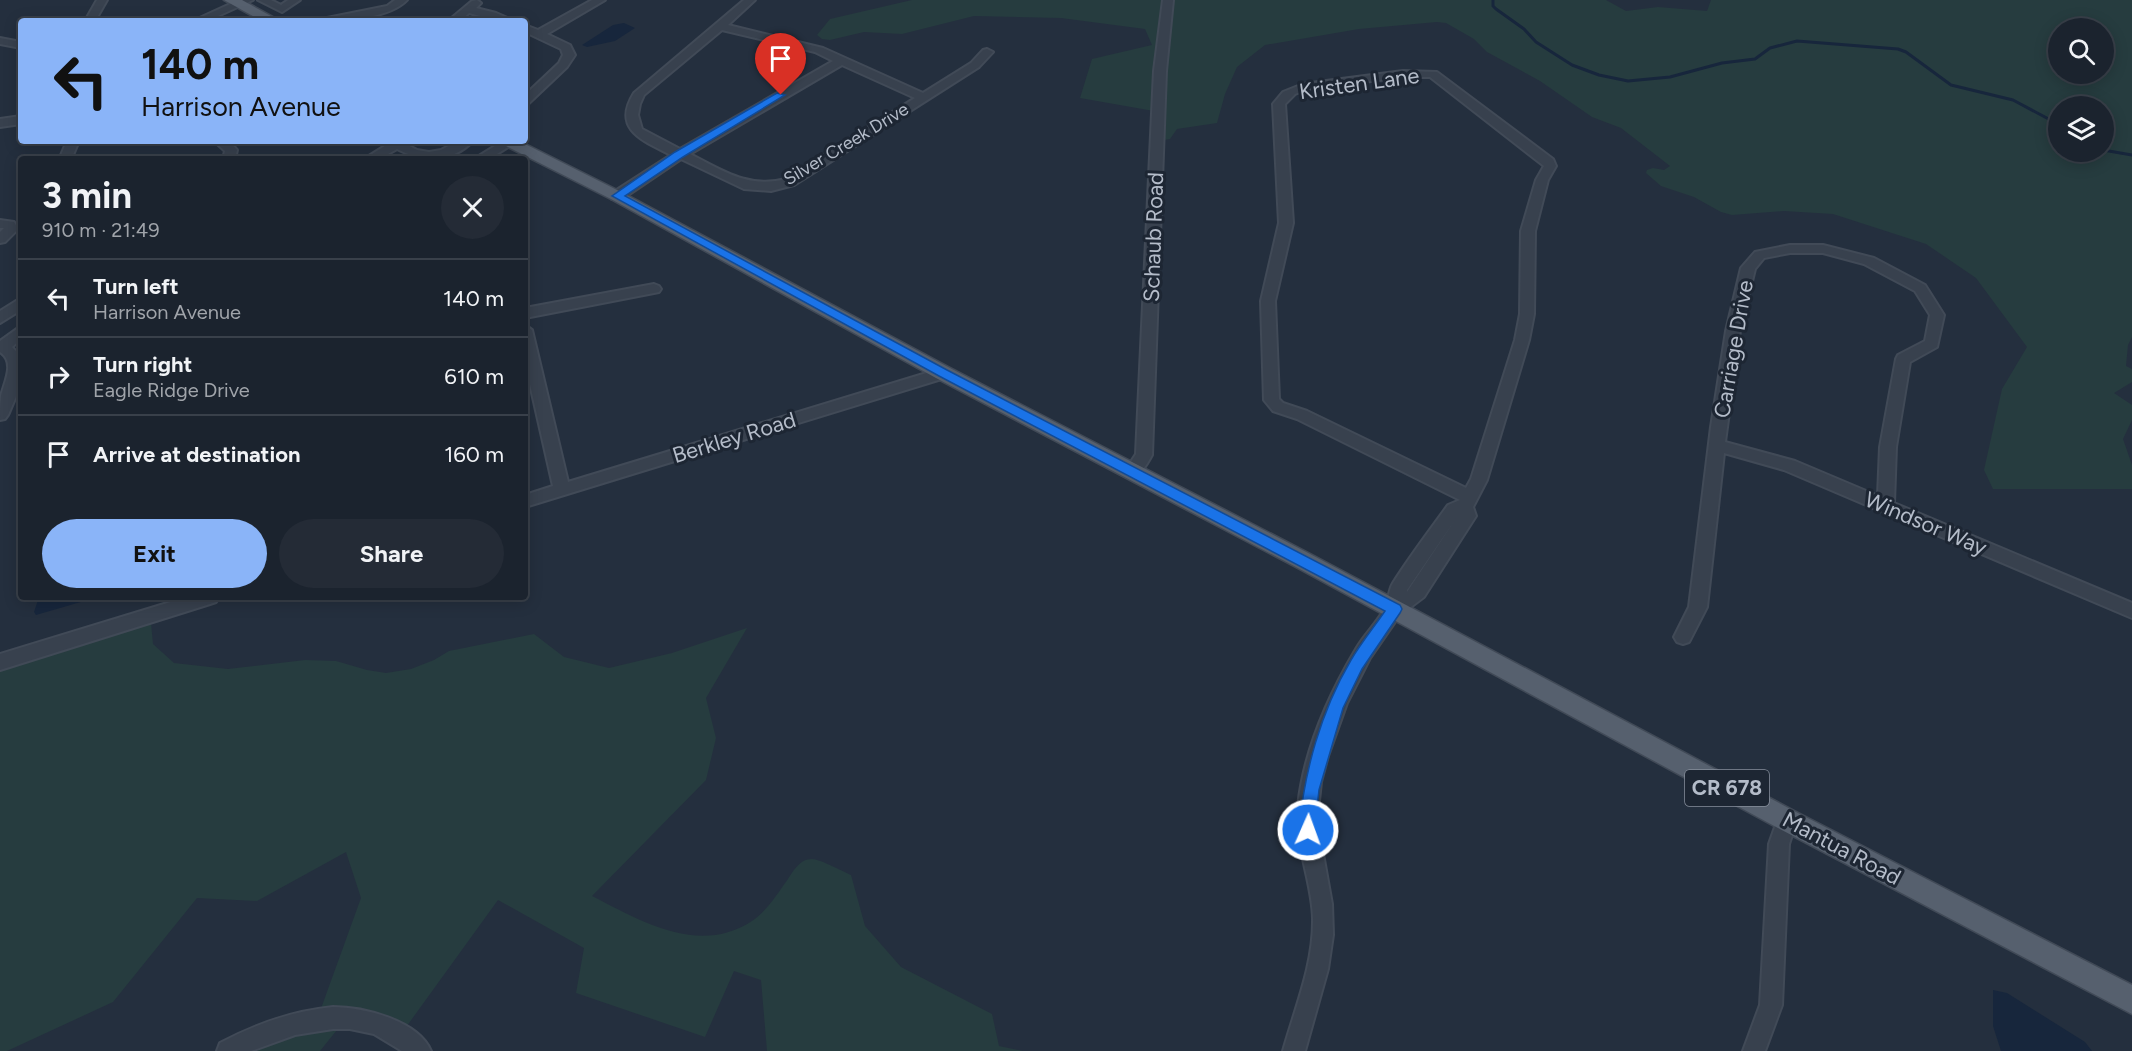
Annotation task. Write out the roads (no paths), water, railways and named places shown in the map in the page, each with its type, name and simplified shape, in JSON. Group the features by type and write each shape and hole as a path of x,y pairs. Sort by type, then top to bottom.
{"main road":[{"path":"239,1 268,18"},
{"name":"CR 678","path":"512,144 617,196 943,373 1394,609"},
{"name":"Mantua Road","path":"1394,609 1787,820 2132,1000"}],"street":[{"path":"92,18 102,0"},
{"path":"263,0 282,9 295,0"},
{"path":"334,18 355,9 390,8 402,0"},
{"path":"457,18 480,0"},
{"path":"539,34 600,0"},
{"name":"Silver Creek Drive","path":"750,0 640,93 631,115 637,131 744,186 777,186 799,177 975,64 987,52"},
{"name":"Schaub Road","path":"1133,471 1144,455 1160,71 1168,0"},
{"path":"204,18 239,1"},
{"path":"468,10 500,18"},
{"path":"720,26 808,46 922,97"},
{"path":"528,29 566,48 569,57 564,66 528,97"},
{"path":"0,41 18,44"},
{"path":"617,196 679,154 842,60"},
{"name":"Kristen Lane","path":"1394,609 1416,595 1468,516 1467,502 1479,480 1522,340 1527,314 1527,231 1542,180 1550,166 1549,162 1433,74 1403,74 1307,86 1293,90 1284,96 1279,104 1286,227 1268,302 1272,399 1278,407 1302,415 1467,502"},
{"path":"0,123 17,121"},
{"path":"224,144 231,150 230,156"},
{"path":"374,156 392,144"},
{"path":"396,144 426,156"},
{"path":"434,156 460,144"},
{"path":"485,156 505,144"},
{"path":"0,224 9,225 11,229 0,239"},
{"name":"Carriage Drive","path":"1683,637 1698,607 1733,331 1748,268 1760,255 1790,249 1823,249 1869,261 1920,288 1937,315 1932,344 1904,359 1888,447 1886,506"},
{"path":"528,313 654,289"},
{"path":"0,318 18,305"},
{"path":"0,415 16,371 14,359 2,346 18,333"},
{"path":"528,343 562,489"},
{"name":"Berkley Road","path":"528,500 943,373"},
{"name":"Windsor Way","path":"1717,445 1789,465 2132,610"},
{"path":"0,662 159,605 183,601"},
{"path":"1294,1051 1316,972 1323,935 1320,888 1308,830 1311,790 1328,728 1345,686 1394,609"},
{"path":"1754,1051 1772,1005 1779,844 1780,833 1787,820"},
{"path":"228,1051 273,1029 298,1023 336,1019 368,1021 407,1040 420,1051"}],"water":[{"path":"624,23 635,28 615,41 587,47 582,45 613,25"},
{"path":"38,600 88,600 36,615 34,612"},
{"path":"1993,990 2007,993 2085,1042 2092,1051 2001,1051 1993,1026"}],"waterway":[{"path":"1493,0 1493,6 1496,9 1524,29 1536,42 1572,65 1599,75 1628,81 1670,77 1722,63 1755,59 1770,48 1797,41 1898,49 1906,52 1951,85 2013,100 2048,119"},
{"path":"2114,152 2132,155"}]}
